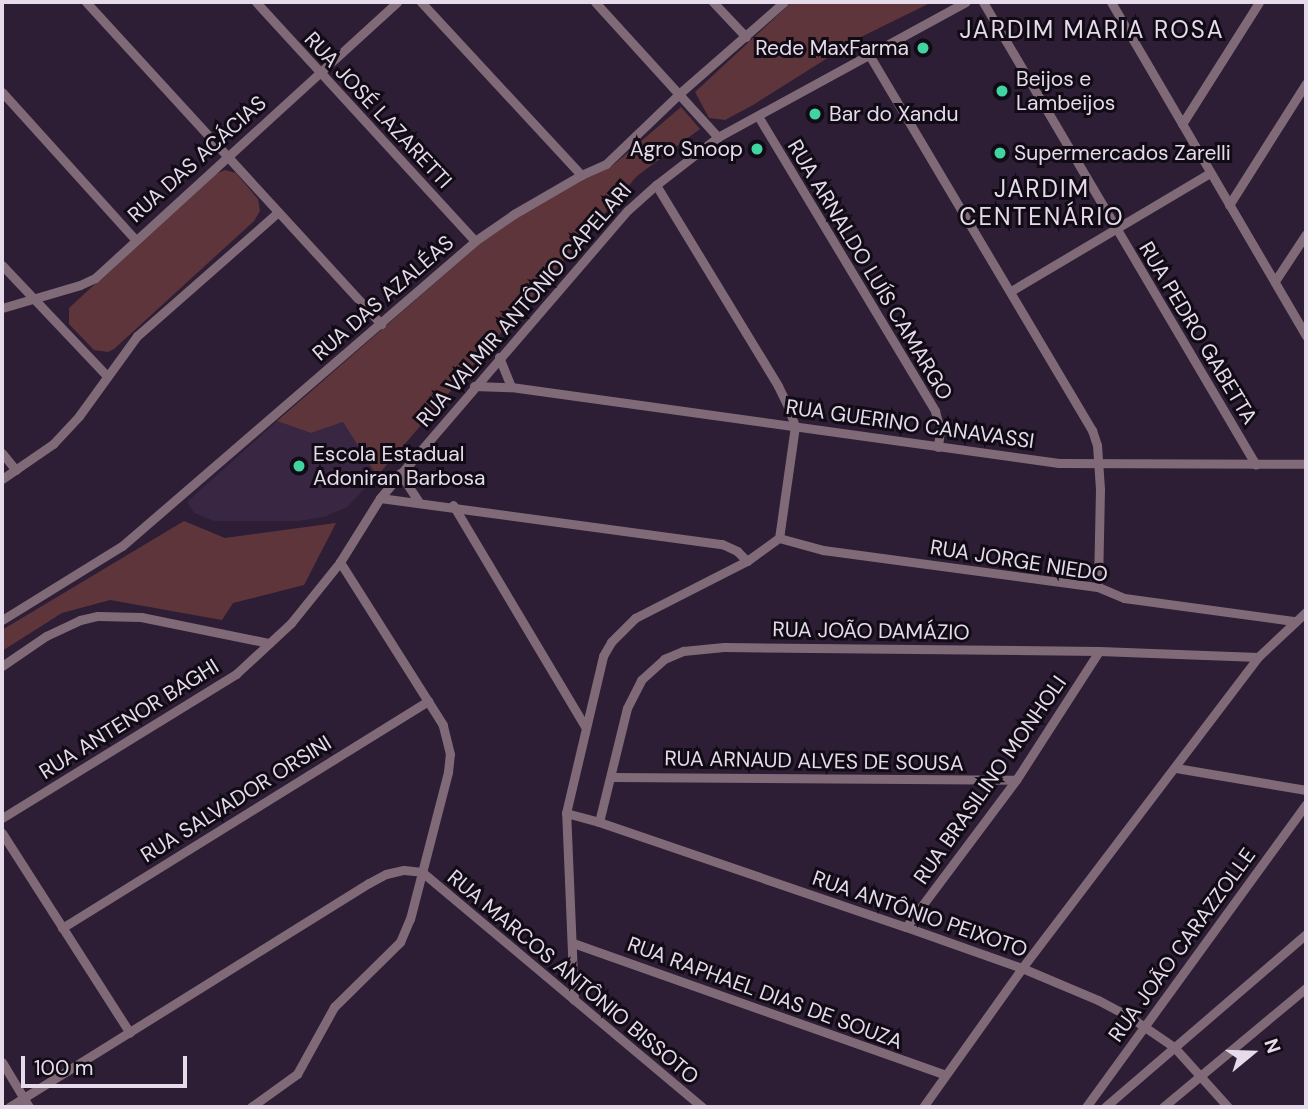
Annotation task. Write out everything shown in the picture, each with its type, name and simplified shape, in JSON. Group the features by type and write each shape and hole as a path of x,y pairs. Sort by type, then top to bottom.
{"street":[{"path":"86,2 381,324"},
{"name":"RUA JOSÉ LAZARETTI","path":"256,2 475,242"},
{"name":"RUA DAS ACÁCIAS","path":"2,309 88,282 397,2"},
{"path":"421,2 581,175"},
{"path":"595,2 718,137"},
{"path":"713,2 746,37"},
{"name":"RUA DAS AZALÉAS","path":"2,620 122,547 243,439 475,242 514,214 581,175 606,164 622,151 680,93 784,2"},
{"name":"RUA VALMIR ANTÔNIO CAPELARI","path":"269,643 314,598 380,498 400,473 628,210 718,137 868,53 967,2"},
{"name":"RUA PEDRO GABETTA","path":"983,2 1256,465"},
{"path":"1111,2 1306,336"},
{"path":"1182,124 1259,2"},
{"path":"868,53 1092,430 1099,464 1098,587"},
{"path":"1229,205 1306,83"},
{"path":"2,92 135,239"},
{"name":"RUA ARNALDO LUÍS CAMARGO","path":"758,116 929,399 940,430 938,447"},
{"path":"1011,291 1210,173"},
{"path":"574,1000 566,813 603,656 623,629 651,609 747,561 779,538 795,426 778,386 656,185"},
{"path":"2,479 52,444 79,416 137,337 278,212"},
{"path":"1275,281 1306,234"},
{"path":"2,265 107,376"},
{"path":"499,357 511,387"},
{"name":"RUA GUERINO CANAVASSI","path":"474,386 511,387 1059,463 1306,464"},
{"path":"2,453 16,470"},
{"path":"400,473 418,501"},
{"path":"380,498 722,544 737,551 747,561"},
{"path":"453,506 585,726"},
{"name":"RUA JORGE NIEDO","path":"779,538 823,550 1098,587 1124,598 1295,621"},
{"path":"251,1107 297,1074 334,1007 400,942 410,919 450,754 443,725 340,562"},
{"path":"923,1107 1023,968 1258,657 1306,612"},
{"path":"2,666 68,625 98,616 141,617 269,643"},
{"name":"RUA ANTENOR BAGHI","path":"2,818 236,674 269,643"},
{"name":"RUA JOÃO DAMÁZIO","path":"599,822 627,708 641,680 664,659 683,651 724,648 1099,651 1258,657"},
{"name":"RUA BRASILINO MONHOLI","path":"906,927 1016,780 1099,651"},
{"name":"RUA SALVADOR ORSINI","path":"62,928 428,701"},
{"path":"1176,768 1306,790"},
{"name":"RUA ARNAUD ALVES DE SOUSA","path":"611,777 1016,780"},
{"name":"RUA JOÃO CARAZZOLLE","path":"1086,1107 1306,804"},
{"name":"RUA ANTÔNIO PEIXOTO","path":"566,813 1023,968 1098,1000 1174,1047 1228,1107"},
{"path":"2,833 130,1033"},
{"path":"9,1107 369,883 386,874 404,870 422,872"},
{"name":"RUA MARCOS ANTÔNIO BISSOTO","path":"422,872 702,1107"},
{"path":"1105,1107 1306,934"},
{"name":"RUA RAPHAEL DIAS DE SOUZA","path":"573,943 945,1075"},
{"path":"1163,1107 1306,988"},
{"path":"2,1062 29,1107"}],"shaded area":[{"path":"792,2 932,2 861,37 725,120 709,118 695,92"},
{"path":"681,107 700,129 637,176 377,476 343,422 311,433 277,421 514,214 582,177 612,166"},
{"path":"225,170 236,173 258,199 260,211 254,221 114,349 108,352 94,350 69,324 69,308 213,175"},
{"name":"Escola Estadual Adoniran Barbosa","path":"277,421 311,433 343,422 377,476 347,507 324,517 298,521 214,521 194,513 187,502"},
{"path":"184,521 225,538 336,523 304,585 233,603 222,620 110,600 62,613 2,651 2,630"}],"place":[{"name":"Rede MaxFarma","path":"923,48"},
{"name":"Beijos e Lambeijos","path":"1002,91"},
{"name":"Bar do Xandu","path":"815,114"},
{"name":"Agro Snoop","path":"757,149"},
{"name":"Supermercados Zarelli","path":"1000,153"},
{"name":"Escola Estadual Adoniran Barbosa","path":"299,466"}],"district":[{"name":"JARDIM MARIA ROSA","path":"1092,30"},
{"name":"JARDIM CENTENÁRIO","path":"1042,203"}]}
